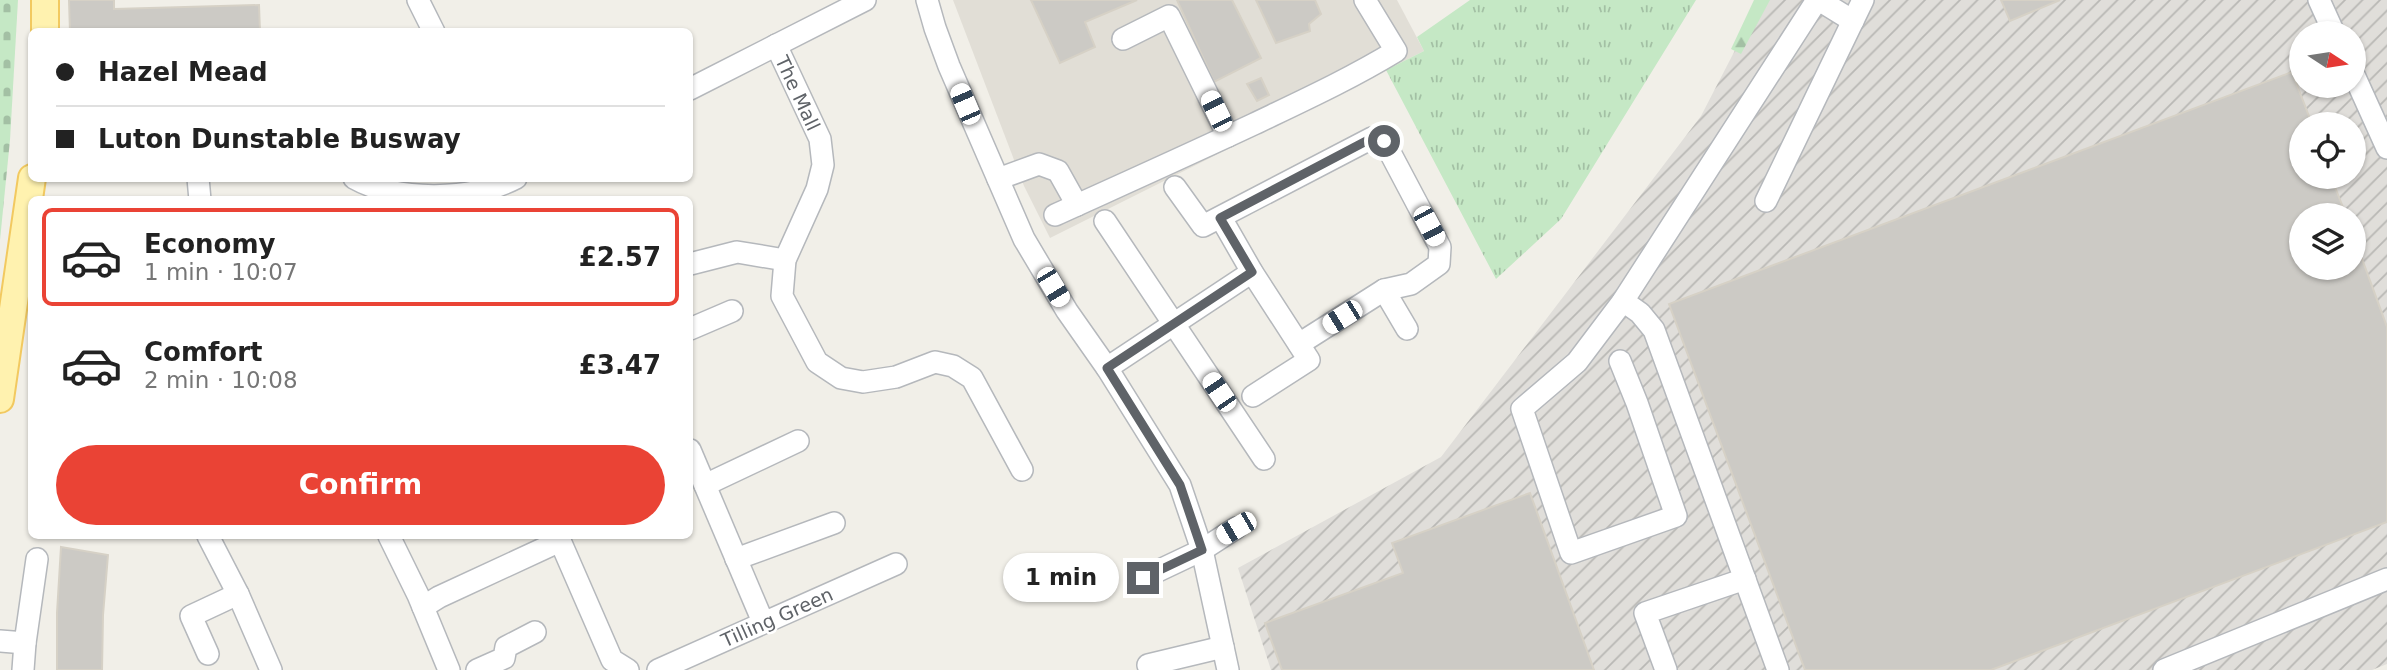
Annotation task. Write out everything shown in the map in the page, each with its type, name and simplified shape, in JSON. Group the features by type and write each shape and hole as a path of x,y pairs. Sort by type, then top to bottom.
{"main road":[{"path":"45,28 46,0"},
{"path":"0,399 7,300 28,198"}],"street":[{"path":"418,0 432,28"},
{"path":"693,87 864,0"},
{"path":"1055,215 1355,75 1396,51 1365,0"},
{"path":"1620,361 1676,516 1571,553 1521,409 1577,362 1623,301 1818,0 1853,21"},
{"path":"1766,201 1863,0"},
{"path":"2319,0 2329,21"},
{"path":"923,1 1024,239 1067,311 1107,368 1180,485 1202,550 1228,670"},
{"path":"1124,39 1169,16 1228,136"},
{"name":"The Mall","path":"776,45 820,139 823,165 817,189 785,260 782,296 817,362 841,378 863,382 896,376 935,362 953,366 972,378 1022,470"},
{"path":"2364,98 2387,148"},
{"path":"1212,222 1372,138 1384,141 1440,247 1438,264 1411,284 1384,290 1299,344"},
{"path":"998,179 1039,164 1058,171 1077,205"},
{"path":"360,182 413,196 470,193 503,182"},
{"path":"1175,187 1212,222 1252,272 1309,360 1253,396"},
{"path":"1105,221 1264,459"},
{"path":"693,263 737,252 785,260"},
{"path":"1107,368 1252,272"},
{"path":"1384,290 1407,330"},
{"path":"1623,301 1640,313 1654,330 1778,670"},
{"path":"693,328 732,311"},
{"path":"705,485 797,441"},
{"path":"693,457 763,622"},
{"path":"736,559 834,523"},
{"path":"1143,578 1202,550 1236,528"},
{"path":"215,539 271,670"},
{"path":"390,539 449,670"},
{"path":"423,607 557,539"},
{"path":"559,539 619,667"},
{"path":"23,670 24,643 37,559"},
{"name":"Tilling Green","path":"658,670 896,564"},
{"path":"1666,670 1646,613 1745,579"},
{"path":"2164,670 2387,579"},
{"path":"208,654 191,616 238,593"},
{"path":"477,670 504,658 506,647 535,632"},
{"path":"0,641 24,643"},
{"path":"1148,665 1223,647"}],"shaded area":[{"path":"953,0 1397,0 1424,51 1050,238 1024,186"},
{"path":"1761,0 2387,0 2387,664 2372,670 1271,670 1238,568 1441,457 1701,116"}],"green space":[{"path":"0,0 18,0 10,140 0,240"},
{"path":"1470,0 1696,0 1561,219 1496,279 1386,70 1424,51 1417,37"},
{"path":"1754,0 1770,0 1741,54 1731,49"}],"building":[{"path":"69,0 114,0 114,9 259,5 260,28 70,28"},
{"path":"1031,0 1137,0 1085,22 1095,47 1060,63"},
{"path":"1177,0 1232,0 1261,58 1214,82"},
{"path":"1256,0 1315,0 1321,14 1309,24 1310,31 1276,43"},
{"path":"2001,0 2060,0 2010,21"},
{"path":"2289,73 2289,98 2302,98 2307,112 2289,112 2289,189 2336,189 2341,203 2289,203 2289,280 2366,280 2366,270 2387,327 2387,522 1991,670 1805,670 1669,304"},
{"path":"1261,78 1269,95 1257,101 1247,84"},
{"path":"1530,493 1594,670 1282,670 1265,623 1403,573 1392,543"},
{"path":"61,547 108,555 102,670 57,670"}],"route":[{"path":"1143,578 1202,550 1180,485 1107,368 1252,272 1220,218 1372,138 1384,141"}]}
